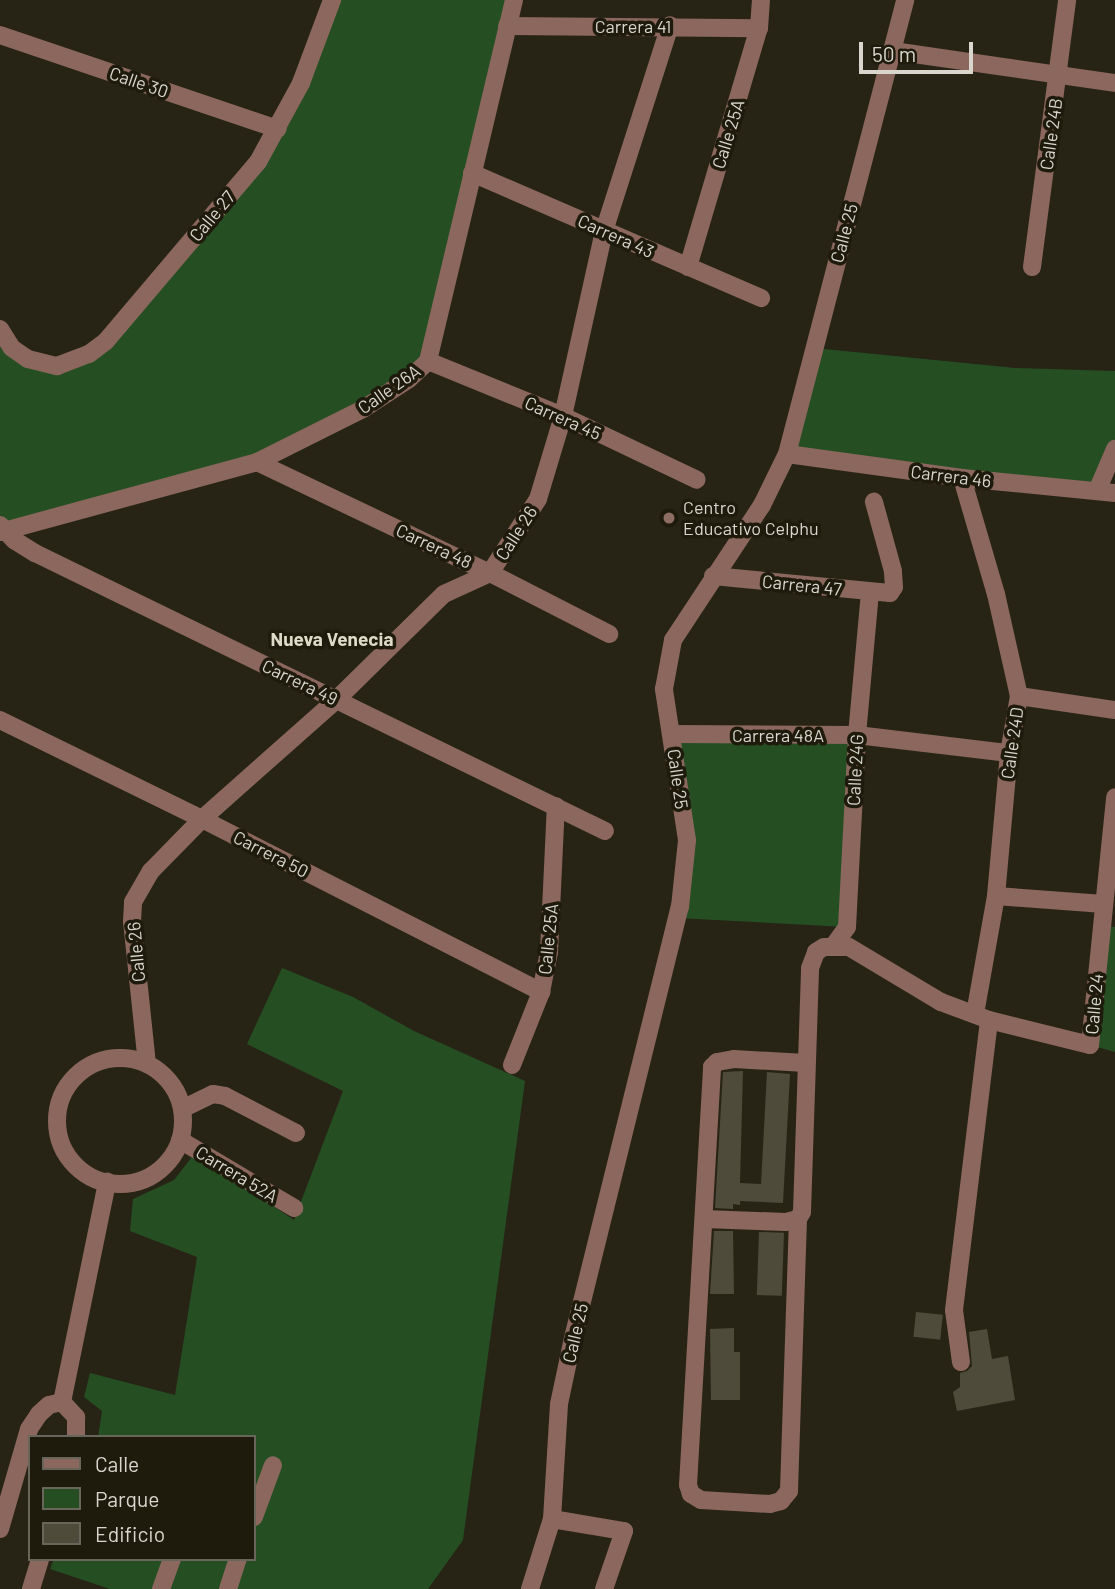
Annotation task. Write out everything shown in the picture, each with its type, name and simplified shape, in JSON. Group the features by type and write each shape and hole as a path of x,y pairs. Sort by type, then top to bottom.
{"street":[{"name":"Calle 27","path":"0,329 12,348 28,359 57,366 89,354 106,341 258,162 301,83 331,0"},
{"name":"Calle 26A","path":"1,528 257,462 363,409 409,379 428,361 514,0"},
{"name":"Calle 25A","path":"688,267 759,28 761,0"},
{"name":"Calle 25","path":"530,1589 552,1519 559,1404 680,907 687,840 664,689 673,640 762,505 787,454 905,0"},
{"name":"Calle 24B","path":"1032,267 1060,75 1067,0"},
{"name":"Carrera 41","path":"507,26 670,25 759,28"},
{"name":"Calle 26","path":"147,1064 133,902 151,871 202,819 336,700 444,594 490,573 538,499 563,416 604,231 670,25"},
{"name":"Calle 30","path":"0,35 278,129"},
{"path":"893,51 1115,83"},
{"name":"Carrera 43","path":"472,173 761,298"},
{"name":"Carrera 45","path":"428,361 563,416 696,480"},
{"path":"1097,491 1115,449"},
{"name":"Carrera 46","path":"787,454 961,478 1115,493"},
{"name":"Carrera 48","path":"257,462 490,573 609,634"},
{"name":"Calle 24D","path":"961,478 996,594 1019,696 1009,753 954,1310 961,1362"},
{"name":"Carrera 47","path":"713,576 890,593 894,587 893,571 874,502"},
{"name":"Carrera 49","path":"1,528 35,553 605,831"},
{"name":"Calle 24G","path":"834,945 847,927 857,734 870,592"},
{"path":"1019,696 1115,710"},
{"name":"Carrera 50","path":"0,720 202,819 541,992"},
{"name":"Carrera 48A","path":"672,734 857,734 1009,753"},
{"name":"Calle 24","path":"982,1017 1090,1045 1108,926 1104,905 1115,797"},
{"name":"Calle 25A","path":"512,1065 541,992 550,940 556,806"},
{"path":"996,897 1104,905"},
{"path":"806,1063 734,1059 717,1062 712,1067 688,1485 691,1494 701,1500 770,1504 781,1501 789,1491 810,968 816,953 834,945 849,947 913,987 982,1017"},
{"path":"119,1058 147,1064 170,1082 182,1110 180,1140 173,1154 152,1175 137,1181 107,1182 81,1170 64,1149 57,1122 61,1101 71,1082 92,1065 119,1058"},
{"path":"182,1110 214,1094 225,1096 296,1133"},
{"name":"Carrera 52A","path":"180,1140 294,1208"},
{"path":"62,1402 107,1182"},
{"path":"704,1219 767,1223 798,1219"},
{"path":"62,1402 76,1417 76,1435"},
{"path":"28,1435 49,1405 62,1402"},
{"path":"0,1529 28,1436"},
{"path":"256,1511 272,1465"},
{"path":"552,1519 624,1531 604,1589"},
{"path":"32,1589 39,1561"},
{"path":"161,1589 171,1561"},
{"path":"228,1589 237,1561"}],"green space":[{"path":"332,0 514,0 428,361 257,462 0,525 0,328 28,359 89,354 258,162"},
{"path":"814,348 1015,368 1115,371 1115,449 1097,491 787,454"},
{"path":"672,734 857,735 847,927 677,918 687,840"},
{"path":"1102,925 1115,927 1115,1052 1090,1045"},
{"path":"282,968 353,997 414,1031 525,1081 463,1540 428,1589 110,1589 50,1569 53,1561 256,1561 256,1435 98,1435 102,1411 84,1397 90,1373 175,1395 197,1257 130,1231 133,1199 174,1180 195,1153 294,1220 343,1091 247,1044"}],"building":[{"path":"743,1071 740,1183 761,1184 767,1072 790,1074 783,1203 740,1201 740,1205 733,1204 733,1209 715,1208 723,1072"},
{"path":"714,1231 733,1231 734,1294 710,1294"},
{"path":"759,1232 784,1233 782,1296 757,1295"},
{"path":"916,1312 943,1315 940,1340 913,1337"},
{"path":"734,1328 734,1352 740,1352 740,1400 711,1400 710,1329"},
{"path":"987,1329 992,1359 1008,1356 1015,1400 957,1411 953,1392 960,1387 960,1373 972,1366 969,1332"}],"place":[{"name":"Centro Educativo Celphu","path":"669,518"}],"district":[{"name":"Nueva Venecia","path":"332,639"}]}
